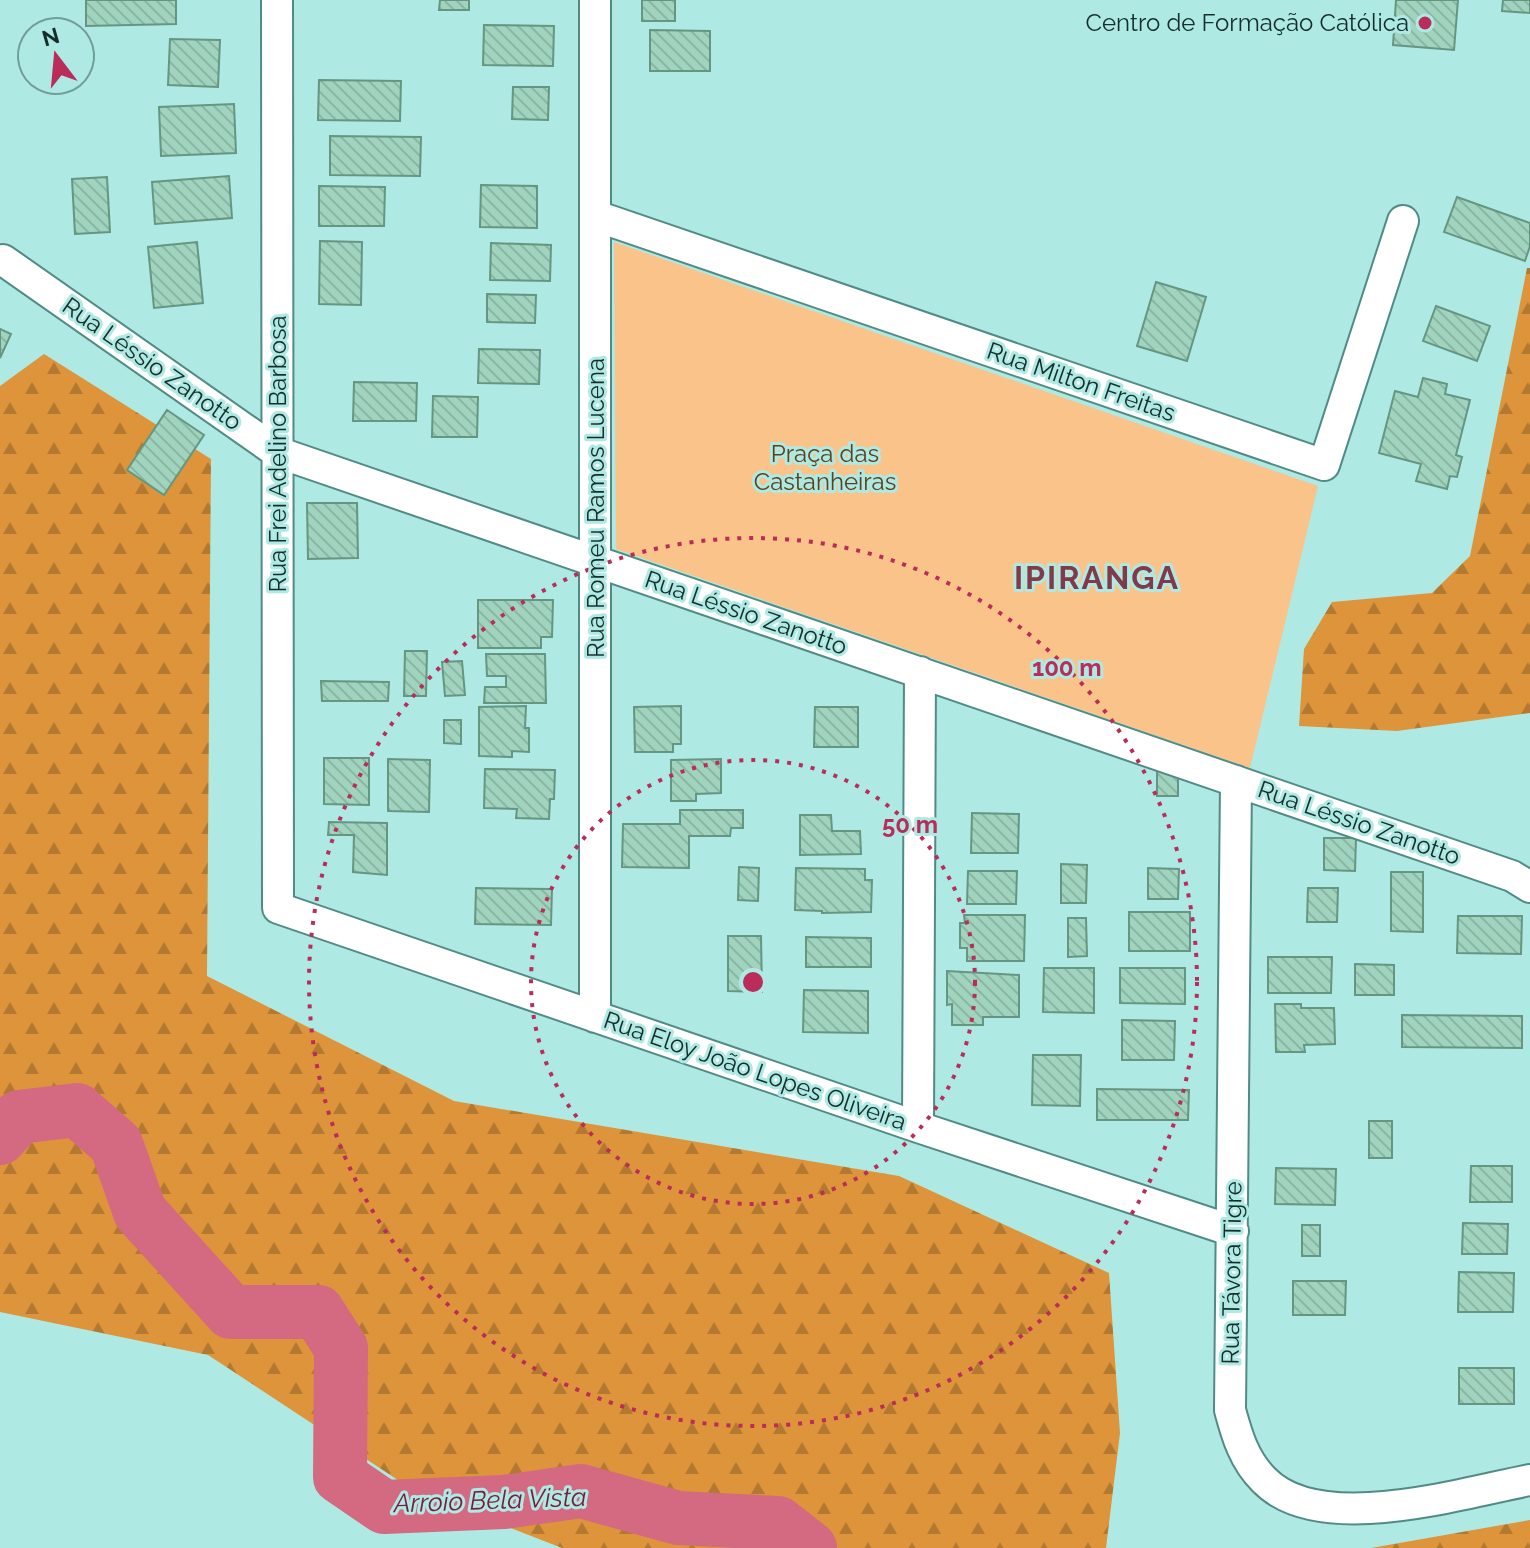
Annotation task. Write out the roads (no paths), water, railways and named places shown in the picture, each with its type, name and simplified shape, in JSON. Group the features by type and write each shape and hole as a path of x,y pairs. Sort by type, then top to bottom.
{"street":[{"name":"Rua Frei Adelino Barbosa","path":"277,0 278,908"},
{"name":"Rua Romeu Ramos Lucena","path":"595,0 595,1017"},
{"name":"Rua Milton Freitas","path":"596,216 1324,465 1403,221"},
{"name":"Rua Léssio Zanotto","path":"3,260 277,452 1512,876 1530,887"},
{"path":"918,1127 920,672"},
{"name":"Rua Távora Tigre","path":"1236,781 1230,1410 1241,1448 1265,1481 1294,1501 1340,1510 1401,1505 1530,1480"},
{"name":"Rua Eloy João Lopes Oliveira","path":"278,908 918,1127 1233,1231"}],"waterway":[{"name":"Arroio Bela Vista","path":"0,1138 19,1117 77,1110 116,1144 140,1212 231,1312 318,1312 341,1348 340,1477 384,1507 504,1502 581,1491 678,1518 778,1523 810,1548"}],"place":[{"name":"Centro de Formação Católica","path":"1425,23"}],"district":[{"name":"IPIRANGA","path":"1097,578"}],"park label":[{"name":"Praça das Castanheiras","path":"825,468"}]}
